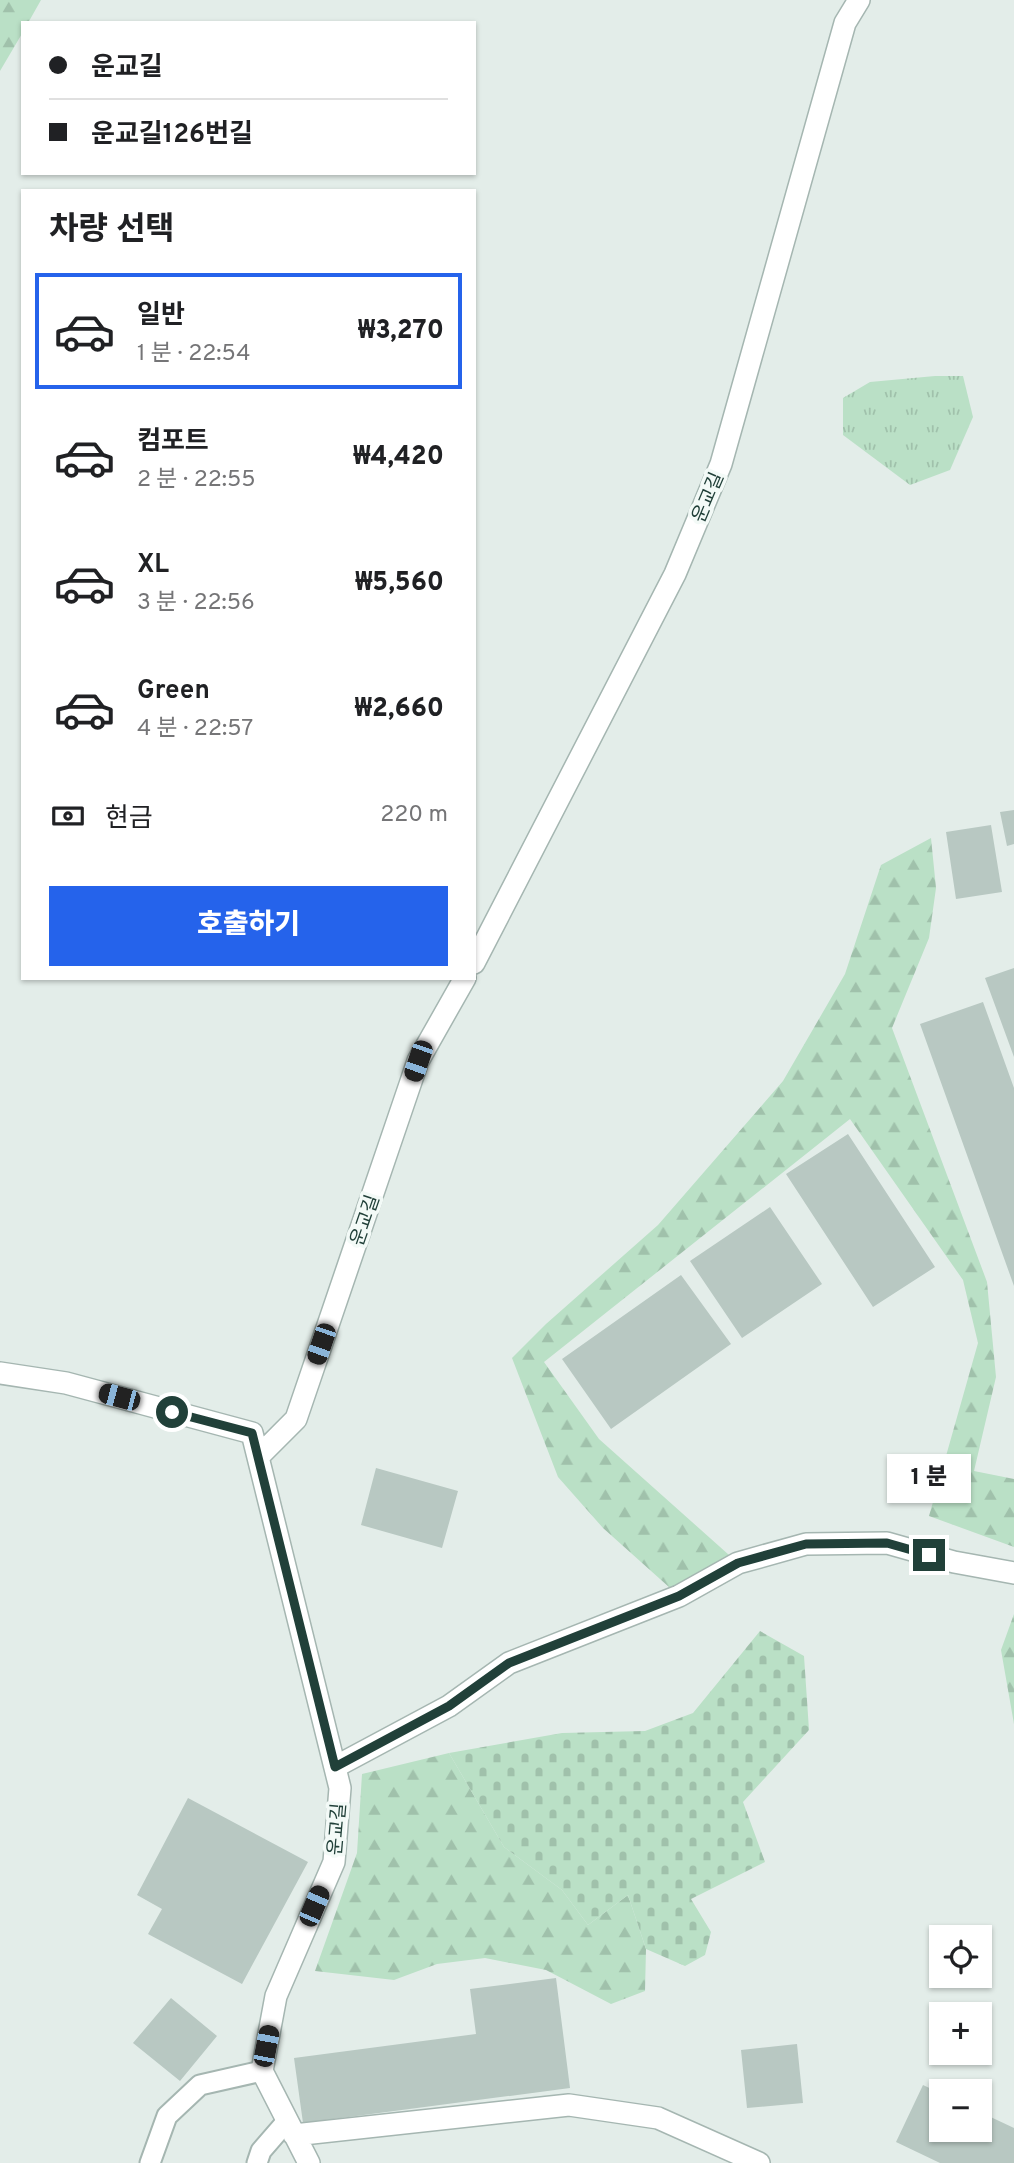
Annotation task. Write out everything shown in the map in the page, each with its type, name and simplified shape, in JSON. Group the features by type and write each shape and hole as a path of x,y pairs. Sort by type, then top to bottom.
{"street":[{"name":"운교길","path":"476,959 675,574 721,464 845,23 859,0"},
{"name":"운교길","path":"258,1457 296,1419 418,1061 464,980"},
{"name":"운교길","path":"0,1373 66,1383 252,1433 340,1788 334,1862 276,1996 261,2071"},
{"path":"335,1767 449,1706 509,1663 679,1596 738,1563 806,1544 887,1543 954,1562 1014,1573"},
{"path":"261,2071 309,2163"},
{"path":"290,2128 569,2105 658,2118 760,2163"}],"lane":[{"path":"150,2163 167,2116 200,2084 261,2071"},
{"path":"257,2163 261,2151 290,2128"}],"green space":[{"path":"0,0 41,0 29,21 21,21 21,35 0,71"},
{"path":"963,376 973,417 950,470 910,485 843,435 843,398 870,382"},
{"path":"931,838 936,888 929,938 892,1028 987,1282 996,1377 974,1471 1014,1479 1014,1547 929,1516 978,1343 963,1280 850,1119 544,1362 599,1439 738,1563 679,1596 603,1528 558,1477 512,1358 546,1324 658,1225 783,1081 845,974 881,865"},
{"path":"1014,1614 1014,1724 1001,1650"},
{"path":"760,1631 804,1656 809,1730 743,1802 765,1862 691,1899 711,1932 705,1955 685,1966 646,1949 628,1895 588,1925 562,1890 504,1847 449,1753 562,1733 645,1731 693,1713"},
{"path":"449,1753 504,1847 562,1890 588,1925 628,1895 646,1949 645,1991 611,2004 546,1970 485,1958 437,1964 394,1980 315,1971 357,1853 362,1774"}],"building":[{"path":"1014,810 1014,844 1007,846 1000,812"},
{"path":"991,825 1002,892 956,899 946,832"},
{"path":"1014,968 1014,1057 985,978"},
{"path":"983,1002 1014,1088 1014,1286 920,1024"},
{"path":"848,1134 935,1267 873,1307 786,1174"},
{"path":"770,1207 822,1284 742,1338 690,1261"},
{"path":"681,1275 731,1344 611,1429 562,1359"},
{"path":"376,1468 458,1491 442,1548 361,1525"},
{"path":"188,1798 308,1862 242,1984 148,1934 162,1909 137,1895"},
{"path":"556,1978 570,2088 303,2123 294,2058 476,2034 470,1989"},
{"path":"171,1998 217,2036 180,2081 133,2043"},
{"path":"797,2044 803,2103 747,2108 741,2050"},
{"path":"923,2085 929,2088 929,2142 992,2142 992,2118 1014,2128 1014,2163 940,2163 896,2142"}],"route":[{"path":"172,1412 252,1433 335,1767 449,1706 509,1663 679,1596 738,1563 806,1544 887,1543 929,1555"}]}
